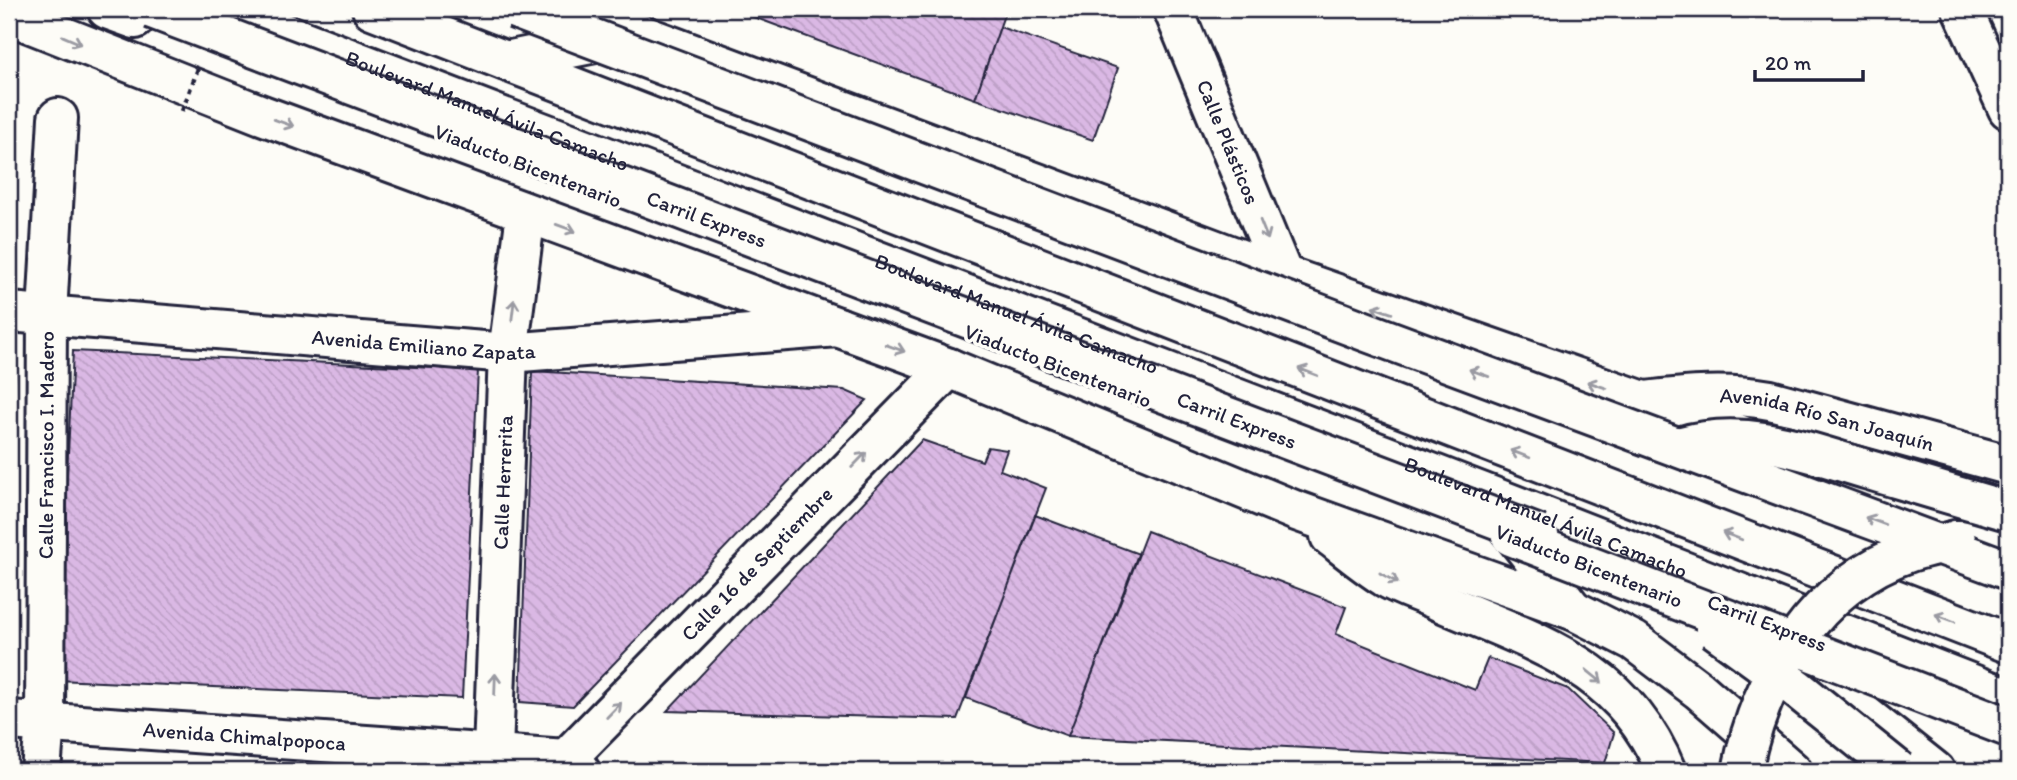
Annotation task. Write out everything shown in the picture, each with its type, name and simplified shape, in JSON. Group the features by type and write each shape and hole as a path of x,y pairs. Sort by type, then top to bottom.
{"main road":[{"name":"Viaducto Bicentenario","path":"107,9 1677,585 2008,727"},
{"name":"Carril Express","path":"152,9 1336,457 2008,716"},
{"name":"Boulevard Manuel Ávila Camacho","path":"221,9 1481,492 1677,585 2008,698"},
{"path":"372,9 2008,643"},
{"path":"515,9 2008,570"},
{"path":"573,9 1283,275 2008,528"},
{"name":"Calle Plásticos","path":"1173,9 1283,275"},
{"path":"1962,9 2008,109"},
{"path":"9,15 262,115 949,368 1294,510 1573,610 1634,641 1699,690 1792,771"},
{"path":"506,61 640,34"},
{"name":"Calle Francisco I. Madero","path":"41,771 27,721 58,118"},
{"name":"Calle Herrerita","path":"485,762 508,352 526,213"},
{"name":"Avenida Emiliano Zapata","path":"9,313 508,352 838,327"},
{"name":"Calle 16 de Septiembre","path":"573,765 949,368"},
{"name":"Avenida Río San Joaquín","path":"1644,401 1706,394 1751,396 2008,465"},
{"path":"1678,447 1721,438 1779,444 2008,511"},
{"path":"1481,492 1573,610"},
{"path":"1294,510 1387,578 1566,656 1593,674 1639,721 1656,748 1666,771"},
{"path":"1742,771 1746,746 1773,676 1789,648 1809,623 1847,587 1881,565 1909,553 1956,540 2008,542"},
{"path":"1677,585 1796,688 1899,771"},
{"path":"1677,585 1935,771"},
{"name":"Avenida Chimalpopoca","path":"27,721 485,762 573,765"}],"building":[{"path":"732,9 1006,9 975,99"},
{"path":"1000,27 1118,68 1093,140 975,99"},
{"path":"9,343 17,344 9,499"},
{"path":"73,351 478,370 462,698 57,680"},
{"path":"532,371 844,390 867,400 573,706 520,702"},
{"path":"922,440 982,461 988,447 1007,450 1000,470 1046,488 957,719 667,711"},
{"path":"1035,515 1139,554 1068,736 966,698"},
{"path":"1147,531 1346,607 1336,634 1475,690 1488,658 1568,689 1614,733 1605,763 1068,736"}]}
